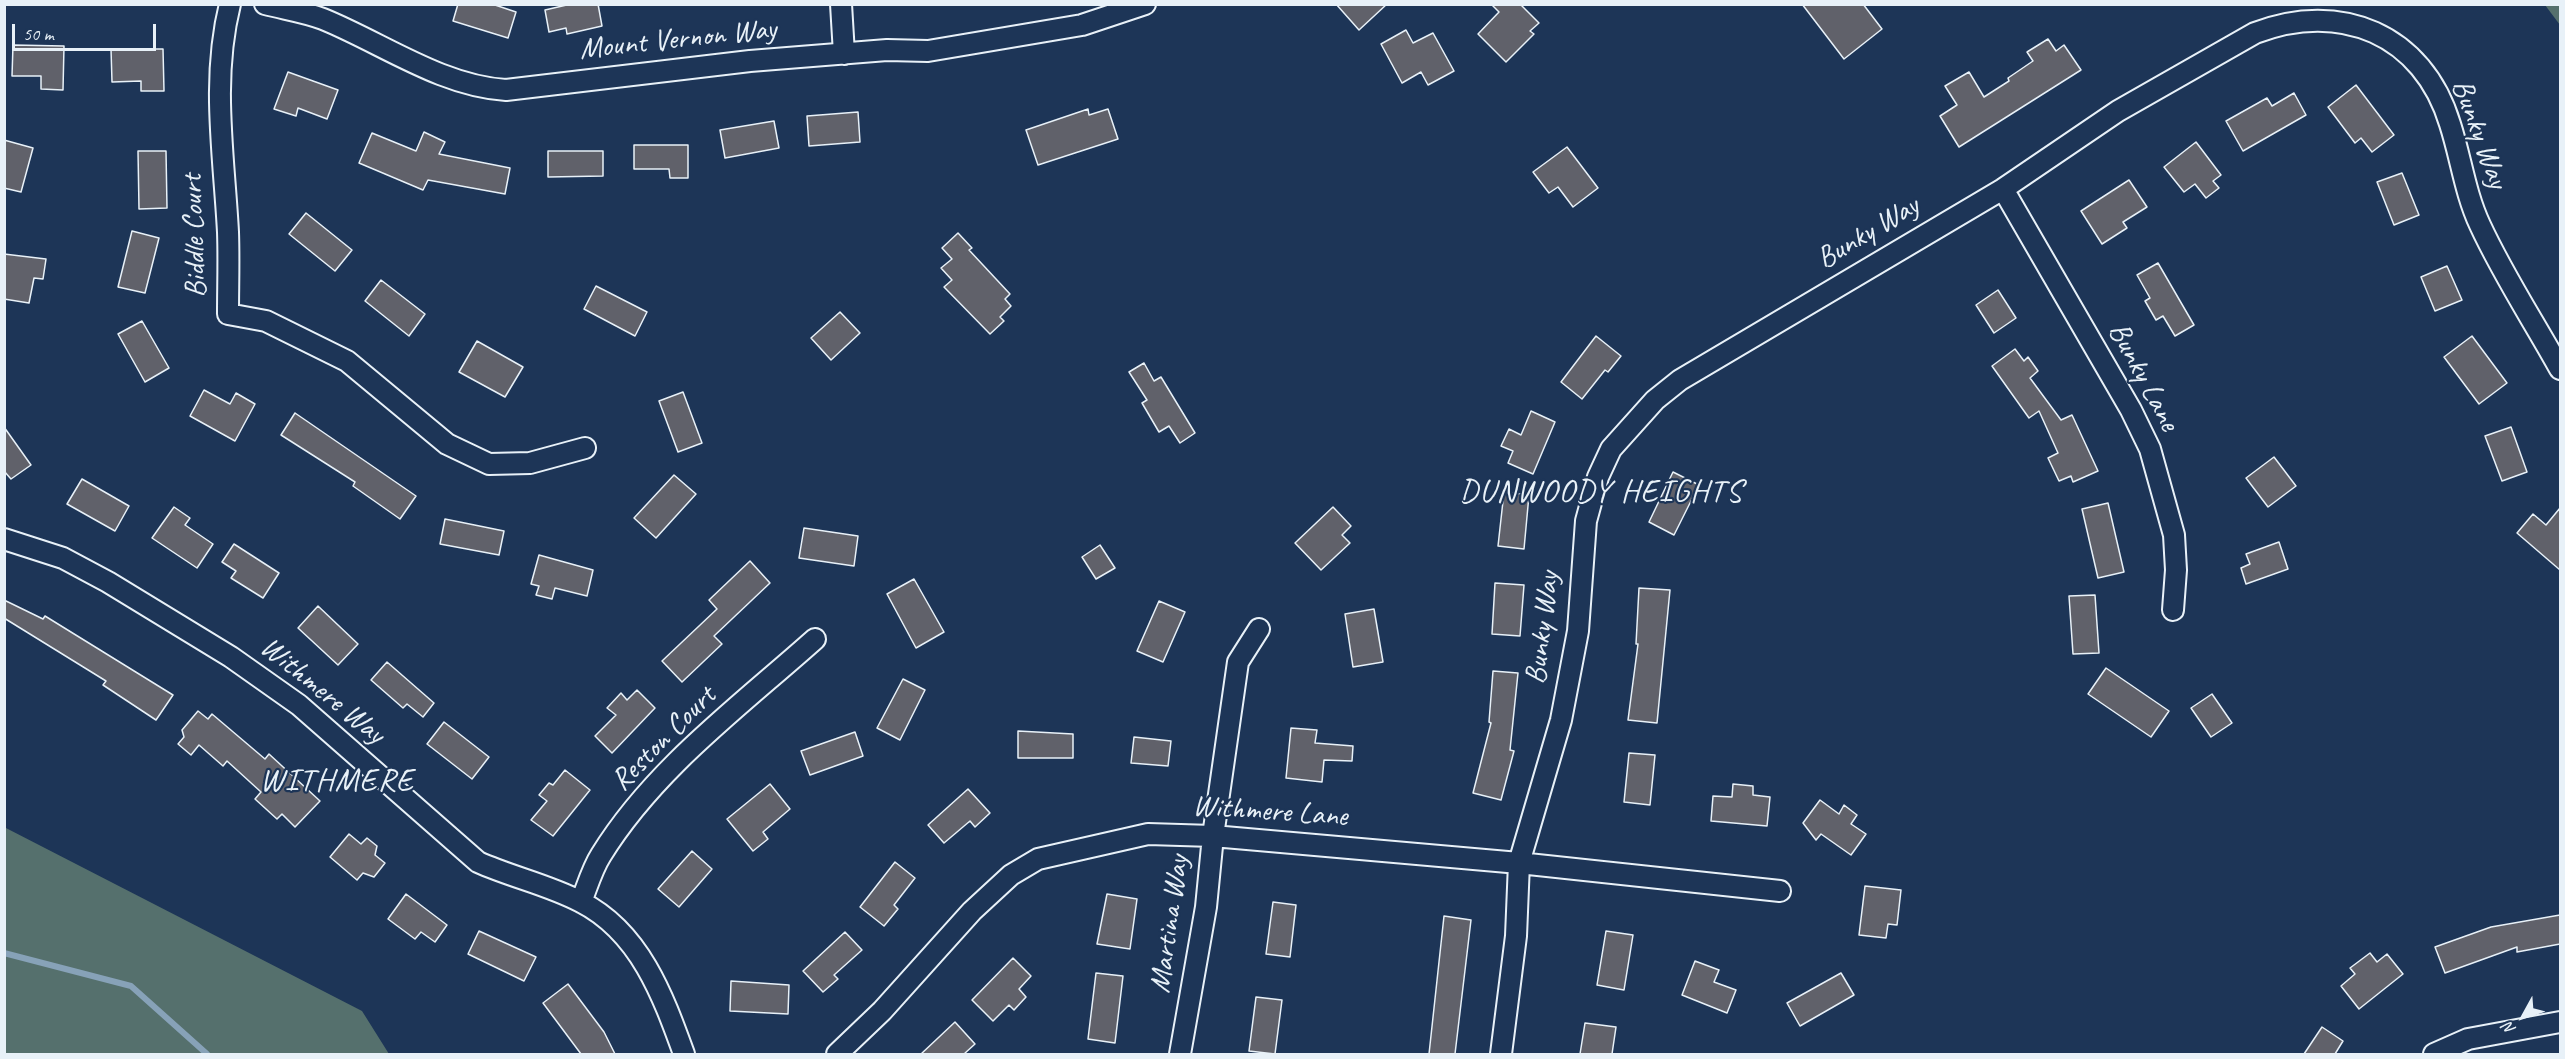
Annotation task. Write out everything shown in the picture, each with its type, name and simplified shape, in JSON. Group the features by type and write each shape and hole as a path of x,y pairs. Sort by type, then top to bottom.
{"street":[{"name":"Biddle Court","path":"230,4 222,34 219,103 228,232 228,314 266,321 347,361 447,444 489,464 530,463 585,448"},
{"name":"Mount Vernon Way","path":"265,4 321,18 450,77 485,89 506,90 727,64 887,50 928,51 1082,25 1145,4"},
{"path":"841,4 844,54"},
{"name":"Bunky Way","path":"1501,1054 1516,936 1520,863 1562,720 1578,631 1586,521 1598,477 1611,449 1655,400 1680,380 2002,189 2118,111 2255,33 2279,23 2307,19 2354,24 2376,32 2398,44 2419,64 2450,123 2461,171 2480,225 2560,369"},
{"name":"Bunky Lane","path":"2002,189 2131,410 2150,449 2174,535 2176,570 2173,610"},
{"name":"Withmere Way","path":"4,538 63,558 108,582 231,657 299,705 478,862 510,877 581,902 603,916 628,940 647,967 664,998 684,1054"},
{"name":"Martina Way","path":"1180,1054 1206,907 1213,836 1238,662 1259,629"},
{"name":"Reston Court","path":"581,902 600,857 664,773 815,639"},
{"name":"Withmere Lane","path":"837,1054 882,1011 972,911 1011,875 1038,859 1148,834 1213,836 1520,863 1780,891"},
{"path":"2434,1054 2468,1039 2560,1022"}],"green space":[{"path":"2545,5 2560,5 2560,25"},
{"path":"4,827 362,1011 389,1054 5,1054"}],"building":[{"path":"458,4 492,4 516,12 508,38 453,21"},
{"path":"571,4 598,4 602,26 567,34 566,28 549,32 545,10"},
{"path":"1336,4 1387,4 1359,30"},
{"path":"1491,4 1520,4 1539,23 1530,31 1534,34 1506,62 1478,34 1499,12"},
{"path":"1802,4 1863,4 1882,29 1844,59"},
{"path":"1406,30 1413,43 1433,33 1454,71 1428,85 1421,72 1402,83 1381,44"},
{"path":"2048,39 2056,51 2064,45 2081,70 1959,147 1940,116 1957,105 1945,86 1969,72 1984,97 2009,81 2008,78 2033,61 2027,52"},
{"path":"13,45 64,46 63,90 41,89 41,76 12,76"},
{"path":"111,49 163,49 164,91 141,91 141,81 112,82"},
{"path":"288,72 338,90 327,119 298,108 296,116 274,109"},
{"path":"2356,85 2394,135 2372,152 2361,138 2355,143 2328,107"},
{"path":"2294,93 2306,115 2243,151 2226,121 2267,98 2272,106"},
{"path":"1088,109 1089,115 1108,109 1118,139 1038,165 1026,130"},
{"path":"858,112 860,142 809,146 807,116"},
{"path":"774,121 779,148 725,158 720,130"},
{"path":"424,132 445,142 439,154 510,168 505,194 428,180 423,190 359,163 372,133 416,151"},
{"path":"4,140 33,148 21,192 4,188"},
{"path":"2196,142 2221,175 2213,181 2219,188 2206,198 2195,184 2184,192 2164,167"},
{"path":"634,145 688,145 688,178 670,178 669,169 634,169"},
{"path":"1567,147 1598,188 1573,207 1558,187 1549,193 1533,172"},
{"path":"138,151 166,151 167,208 139,209"},
{"path":"548,151 603,151 603,176 548,177"},
{"path":"2402,173 2419,215 2394,225 2377,182"},
{"path":"2129,180 2147,207 2123,222 2127,228 2102,244 2081,211"},
{"path":"306,213 352,250 335,271 289,234"},
{"path":"132,231 159,238 145,293 118,287"},
{"path":"958,233 972,248 969,250 1010,294 1005,299 1011,306 1000,317 1004,321 990,334 944,287 952,280 941,268 952,259 942,248"},
{"path":"4,254 46,259 43,279 34,278 29,303 4,299"},
{"path":"2158,263 2194,325 2175,336 2163,316 2156,320 2145,301 2150,298 2137,275"},
{"path":"2447,266 2462,300 2435,311 2421,277"},
{"path":"381,280 425,314 409,336 365,301"},
{"path":"596,286 647,312 635,336 584,309"},
{"path":"1998,290 2016,318 1994,333 1976,305"},
{"path":"840,312 860,333 831,360 811,338"},
{"path":"142,321 169,368 145,382 118,334"},
{"path":"1596,336 1621,356 1608,372 1605,370 1582,399 1561,382"},
{"path":"2472,336 2507,383 2479,404 2444,357"},
{"path":"477,341 523,367 505,397 459,372"},
{"path":"2015,349 2024,361 2028,357 2038,371 2030,378 2061,420 2072,415 2098,471 2073,482 2071,476 2059,481 2048,458 2058,453 2039,411 2029,418 1992,366"},
{"path":"1144,363 1154,381 1161,377 1195,433 1180,443 1169,426 1159,432 1142,403 1147,400 1129,372"},
{"path":"204,390 230,404 236,393 255,404 235,441 190,416"},
{"path":"683,392 702,443 678,452 659,401"},
{"path":"1531,411 1555,422 1533,474 1508,463 1513,451 1501,446 1509,429 1521,435"},
{"path":"295,413 416,496 400,519 353,486 355,482 281,435"},
{"path":"4,427 31,465 11,479 4,471"},
{"path":"2511,427 2527,472 2502,481 2485,436"},
{"path":"2274,457 2296,486 2268,507 2246,478"},
{"path":"1673,472 1699,485 1674,535 1649,522"},
{"path":"674,475 696,494 656,538 634,518"},
{"path":"82,479 129,506 115,531 67,504"},
{"path":"1504,492 1529,495 1524,549 1498,546"},
{"path":"2108,503 2124,572 2098,578 2082,509"},
{"path":"174,507 190,518 185,525 213,544 197,568 152,538"},
{"path":"1333,507 1351,526 1342,535 1350,543 1321,570 1295,543"},
{"path":"2560,508 2560,570 2517,533 2533,514 2546,525"},
{"path":"445,519 504,531 499,555 440,544"},
{"path":"804,528 858,536 854,566 799,558"},
{"path":"2279,542 2288,569 2246,584 2241,568 2250,564 2246,554"},
{"path":"234,544 279,573 263,598 231,578 236,571 222,562"},
{"path":"1100,545 1115,568 1096,579 1082,557"},
{"path":"539,555 593,570 587,596 555,588 552,599 536,595 539,586 531,584"},
{"path":"750,561 770,583 714,636 722,644 682,682 662,661 717,609 709,600"},
{"path":"914,579 944,632 916,648 887,594"},
{"path":"1495,583 1524,585 1520,636 1492,634"},
{"path":"1639,588 1670,590 1657,723 1628,720 1638,644 1636,644"},
{"path":"2095,595 2099,653 2073,654 2069,596"},
{"path":"4,600 43,619 45,616 173,695 156,720 103,685 106,681 4,618"},
{"path":"1159,601 1185,612 1163,662 1137,651"},
{"path":"318,606 358,644 338,665 298,628"},
{"path":"1374,609 1383,662 1353,667 1345,614"},
{"path":"387,662 434,703 423,717 407,704 403,708 371,680"},
{"path":"2106,668 2169,711 2151,737 2088,694"},
{"path":"1493,671 1518,673 1510,750 1514,751 1501,800 1473,793 1491,723 1489,722"},
{"path":"903,679 925,690 900,740 877,728"},
{"path":"637,690 655,708 612,753 595,736 616,715 607,708 621,693 627,700"},
{"path":"2212,694 2232,723 2211,737 2191,708"},
{"path":"198,711 208,719 212,714 265,759 269,754 320,801 295,827 282,814 277,819 255,799 261,792 227,761 223,766 199,745 191,755 178,744 184,737 182,730"},
{"path":"444,722 489,757 472,779 427,744"},
{"path":"1291,728 1317,730 1315,743 1353,746 1352,761 1324,760 1322,782 1286,778"},
{"path":"1018,731 1073,734 1073,758 1018,758"},
{"path":"855,732 863,756 810,775 801,751"},
{"path":"1134,737 1171,741 1168,766 1131,763"},
{"path":"1629,753 1655,755 1650,805 1624,802"},
{"path":"565,770 590,790 553,836 531,820 547,801 539,795 549,783 553,785"},
{"path":"770,784 790,809 763,832 768,839 753,851 727,819"},
{"path":"1733,784 1753,786 1753,795 1770,797 1767,826 1711,821 1713,796 1732,797"},
{"path":"968,789 990,813 975,827 970,821 944,843 928,825"},
{"path":"1820,800 1839,814 1844,805 1857,815 1851,824 1866,834 1851,855 1821,834 1816,840 1803,823"},
{"path":"349,834 361,844 367,838 377,846 375,855 385,863 374,877 363,873 357,880 330,857"},
{"path":"692,851 712,869 679,907 658,889"},
{"path":"895,862 915,878 894,905 898,909 884,926 860,907"},
{"path":"1865,886 1901,890 1897,925 1888,924 1886,938 1859,935"},
{"path":"406,894 447,925 435,942 421,932 415,939 388,919"},
{"path":"1107,894 1137,899 1130,949 1097,944"},
{"path":"1273,902 1296,905 1290,957 1266,954"},
{"path":"2560,915 2560,944 2517,952 2517,947 2445,973 2435,947 2491,927"},
{"path":"1444,916 1471,920 1455,1054 1429,1054"},
{"path":"479,931 536,957 524,981 468,954"},
{"path":"1606,931 1633,935 1624,990 1597,985"},
{"path":"845,932 862,950 834,975 838,979 823,992 803,971"},
{"path":"2370,953 2377,962 2387,954 2403,974 2359,1009 2341,986 2355,974 2350,968"},
{"path":"1013,958 1031,976 1019,989 1026,997 1014,1010 1009,1005 993,1021 972,1000"},
{"path":"1695,961 1719,970 1714,982 1736,990 1727,1013 1682,995"},
{"path":"1096,973 1123,976 1115,1043 1088,1039"},
{"path":"1841,973 1854,995 1800,1026 1787,1003"},
{"path":"731,981 789,985 788,1014 730,1011"},
{"path":"568,984 604,1032 615,1054 581,1054 543,1003"},
{"path":"1256,997 1282,1000 1275,1054 1249,1051"},
{"path":"955,1022 975,1044 964,1054 921,1054"},
{"path":"1585,1023 1616,1027 1612,1054 1580,1054"},
{"path":"2322,1027 2343,1041 2335,1054 2304,1054"}],"waterway":[{"path":"4,953 131,986 207,1054"}],"district":[{"name":"DUNWOODY HEIGHTS","path":"1601,493"},
{"name":"WITHMERE","path":"337,782"}]}
